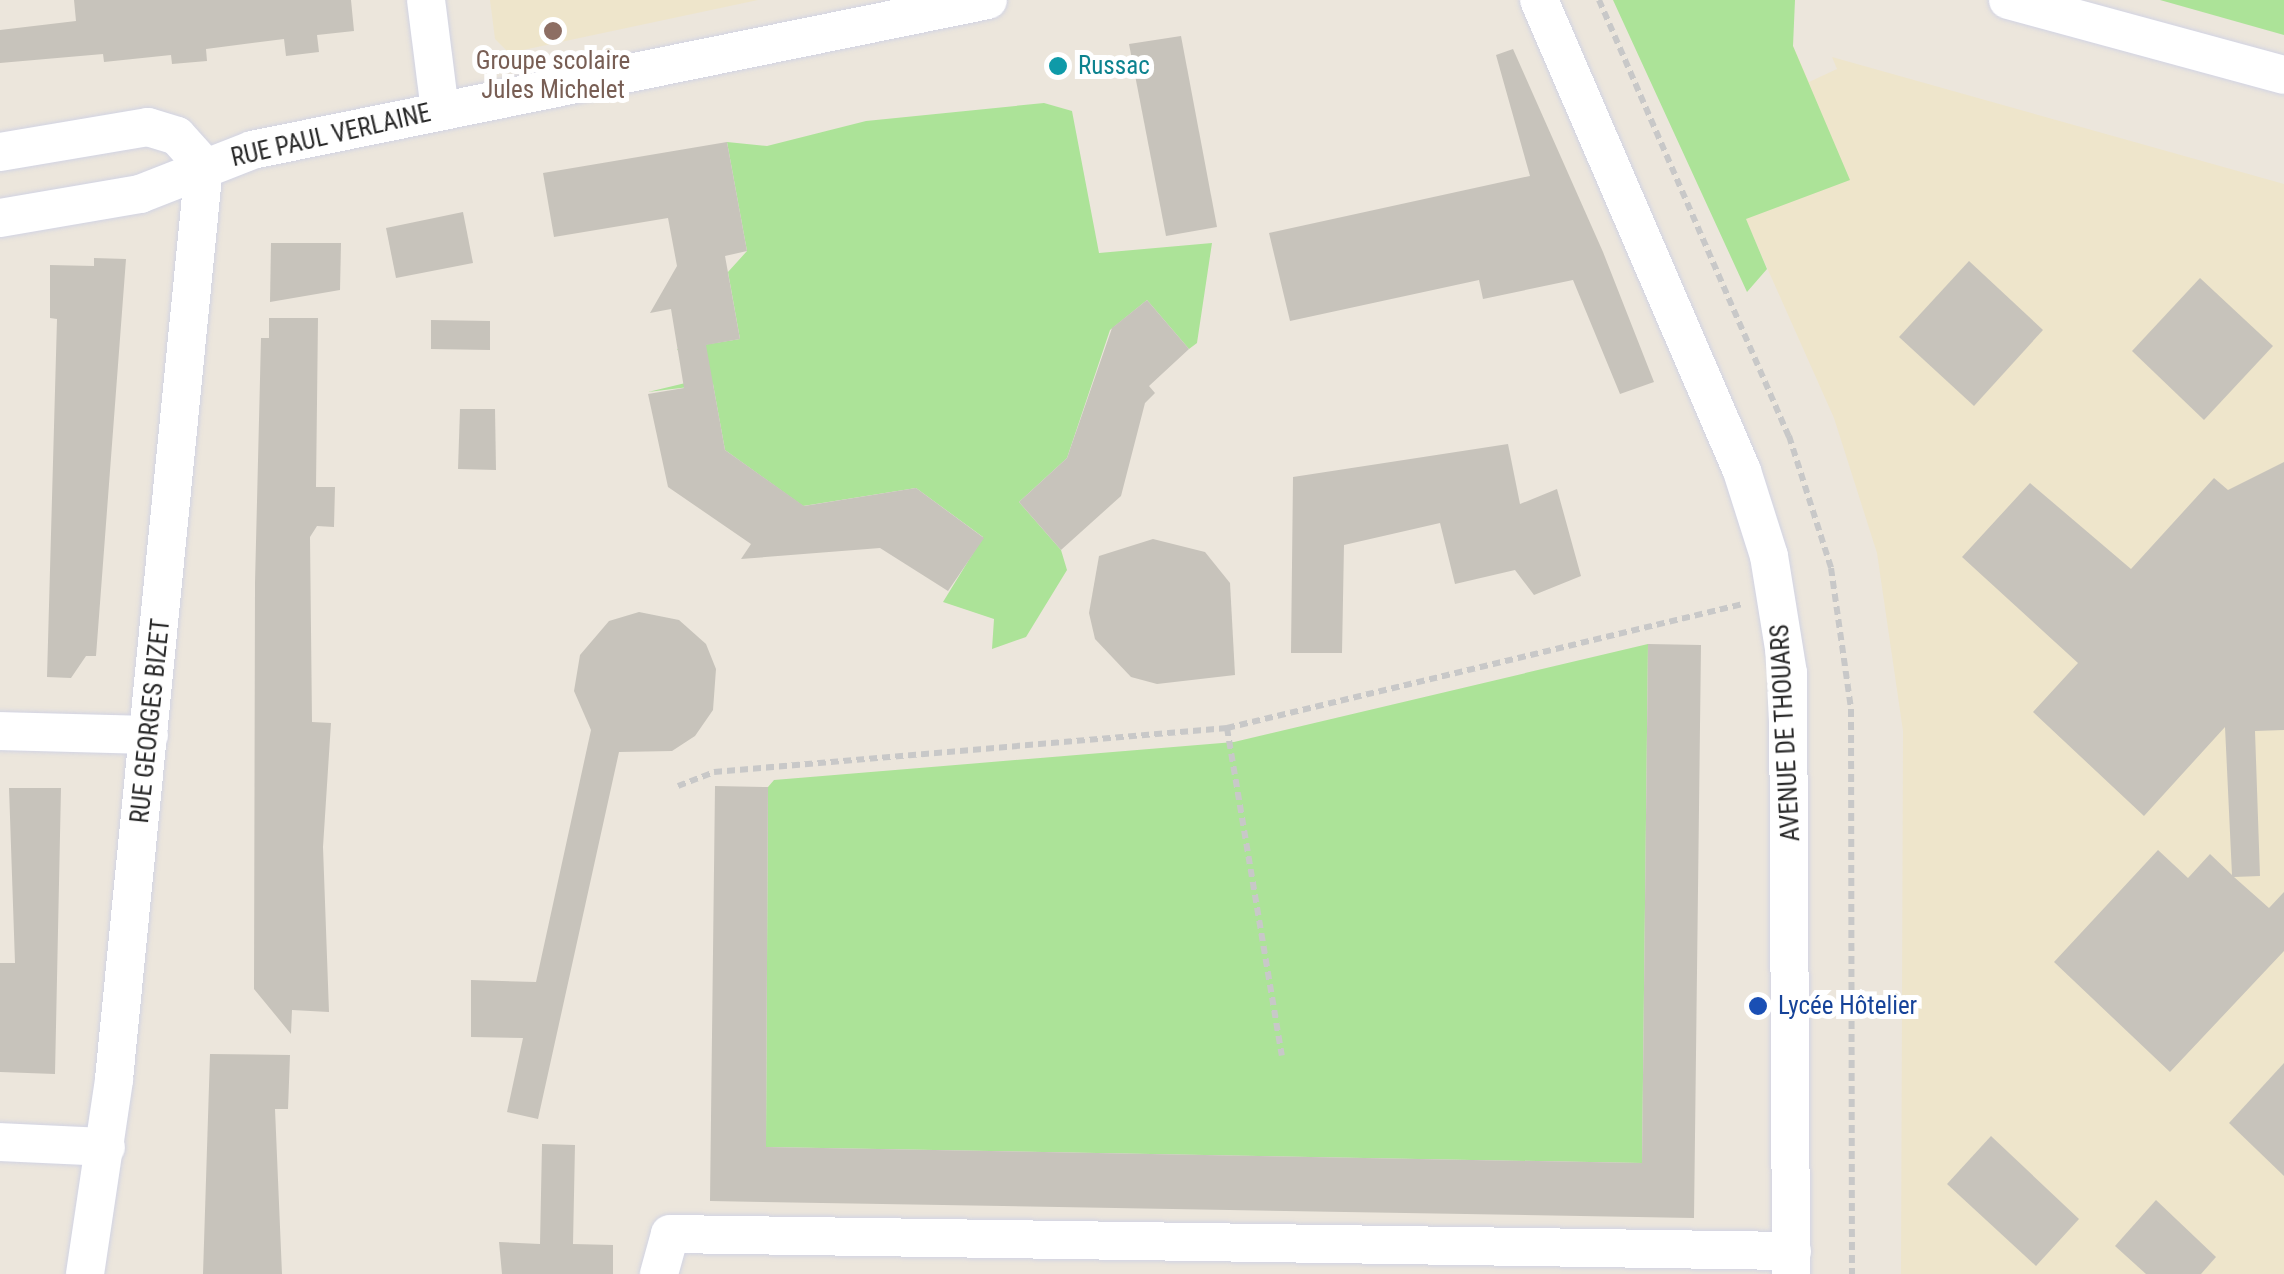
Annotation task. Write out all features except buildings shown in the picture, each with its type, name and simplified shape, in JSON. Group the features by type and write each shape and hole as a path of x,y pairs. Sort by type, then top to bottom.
{"street":[{"path":"426,0 440,111"},
{"name":"RUE PAUL VERLAINE","path":"0,218 140,194 204,166 440,111 988,0"},
{"name":"AVENUE DE THOUARS","path":"1538,0 1742,470 1778,599 1792,840 1792,1262"},
{"path":"2008,0 2284,75"},
{"name":"RUE PAUL VERLAINE","path":"0,152 148,127 178,136 204,166"},
{"name":"RUE GEORGES BIZET","path":"85,1274 106,1147 204,166"},
{"path":"0,731 150,735"},
{"path":"0,1142 106,1147"},
{"path":"660,1274 670,1234 1792,1262"}],"path":[{"path":"678,786 714,772 1227,728 1778,599"},
{"path":"1227,728 1282,1055"},
{"path":"1852,1094 1852,1274"}],"shaded area":[{"name":"Groupe scolaire Jules Michelet","path":"490,0 758,0 509,53 495,39"},
{"path":"1793,46 1809,82 1837,69 1832,57 2284,184 2284,1274 1901,1274 1903,731 1877,553 1834,418 1699,115"}],"green space":[{"path":"1613,0 1795,0 1793,46 1850,180 1746,219 1767,269 1747,292"},
{"path":"2160,0 2284,0 2284,35"},
{"path":"1044,103 1072,111 1099,253 1212,243 1197,343 1189,349 1147,300 1110,330 1067,458 1019,502 1061,550 1067,570 1026,637 992,649 994,619 943,602 983,537 916,488 803,506 725,450 713,384 648,392 698,380 677,349 740,339 728,272 747,251 727,142 767,146 866,121"},
{"path":"1648,644 1642,1163 766,1147 768,787 774,780 1234,742"}],"place":[{"name":"Groupe scolaire Jules Michelet","path":"553,31"},
{"name":"Russac","path":"1058,66"},
{"name":"Lycée Hôtelier","path":"1758,1006"}]}
